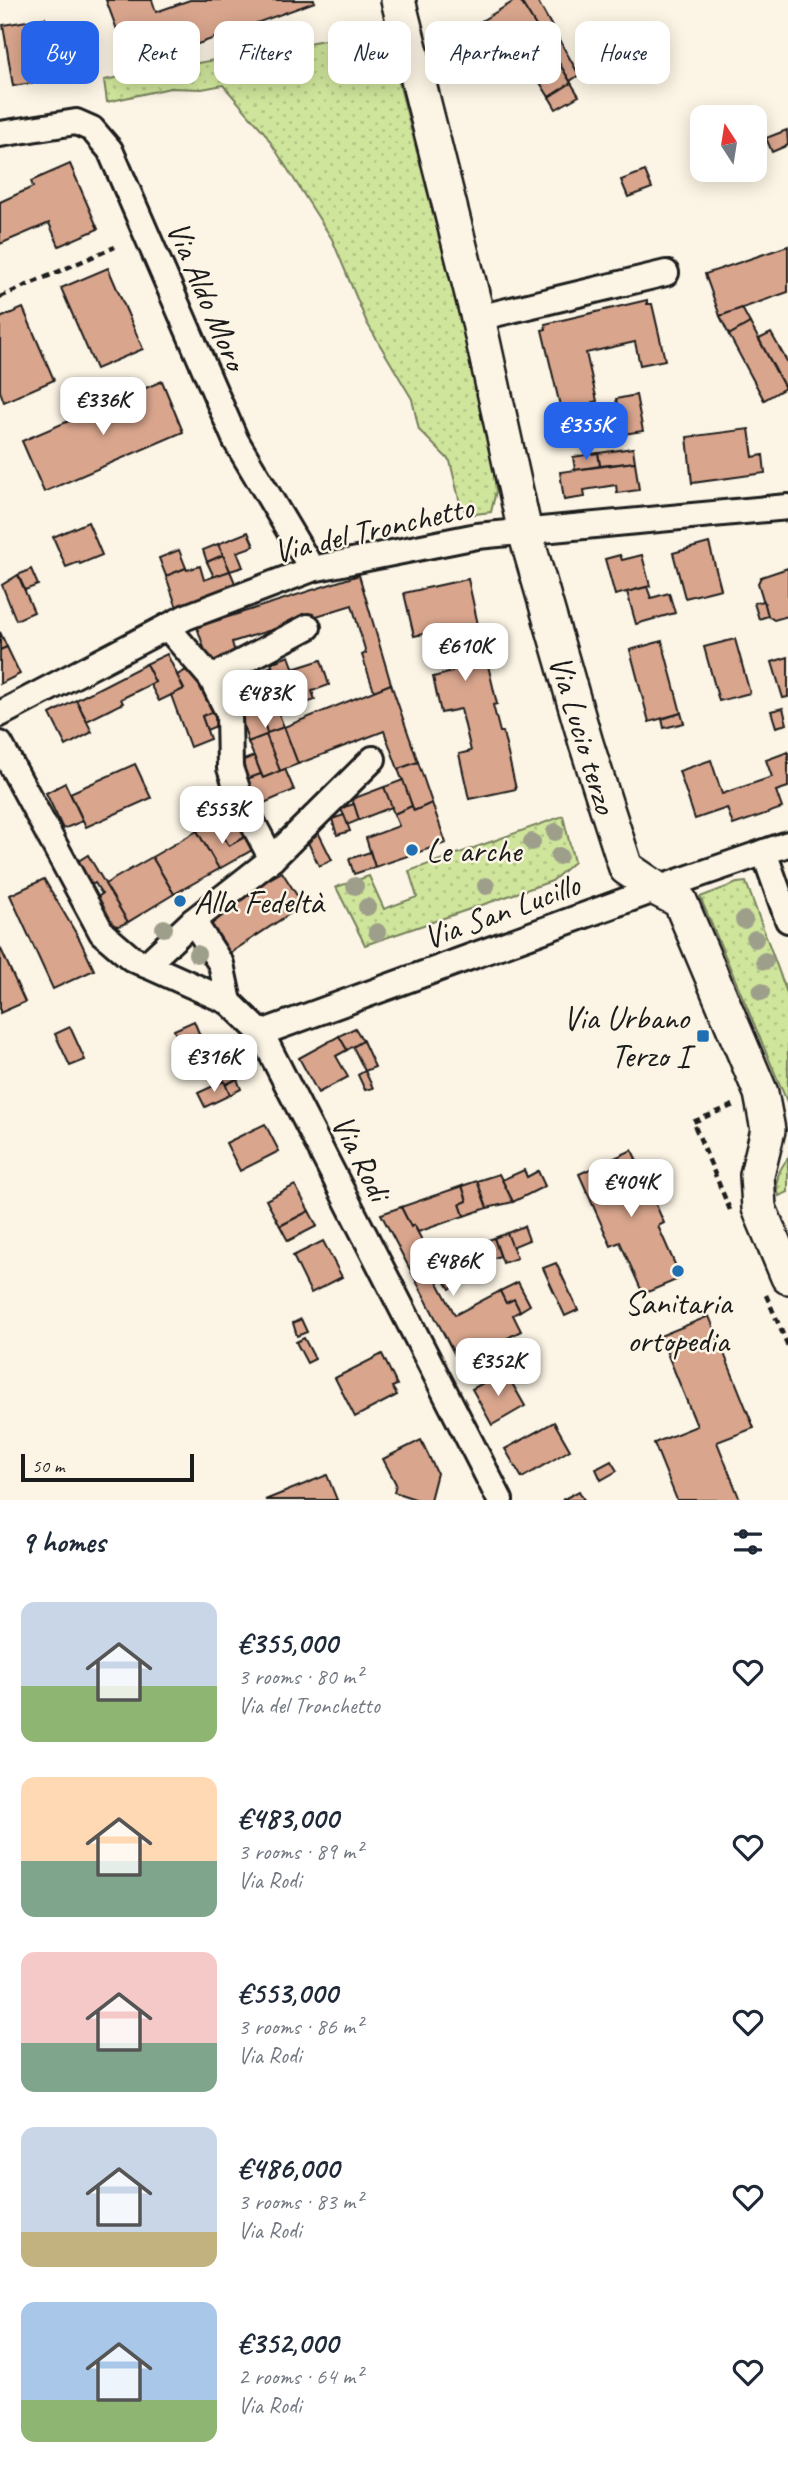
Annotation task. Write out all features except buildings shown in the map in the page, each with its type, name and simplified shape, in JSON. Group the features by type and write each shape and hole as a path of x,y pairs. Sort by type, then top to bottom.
{"street":[{"name":"Via Lucio terzo","path":"398,0 478,318 525,532 586,743 626,868 680,901 778,1131"},
{"name":"Via Aldo Moro","path":"0,134 76,122 92,129 110,150 236,441 312,569"},
{"path":"478,318 666,273"},
{"name":"Via del Tronchetto","path":"0,714 167,627 240,595 312,569 477,536 788,507"},
{"path":"211,678 308,626"},
{"path":"167,627 211,678 229,714 230,768 242,803 272,859"},
{"name":"Via Rodi","path":"0,744 102,933 131,958 229,1002 261,1033 500,1500"},
{"path":"146,965 193,921 272,859 373,759"},
{"name":"Via San Lucillo","path":"261,1033 788,844"},
{"path":"764,852 788,920"},
{"path":"193,921 221,964 229,1002"},
{"path":"778,1131 757,1175 757,1196 759,1208 788,1277"}],"path":[{"path":"0,297 116,247"}],"green space":[{"path":"328,39 328,84 399,84 488,425 496,491 491,512 467,515 459,499 450,461 419,430 412,399 367,323 332,239 264,132 223,85 202,89 170,88 107,102 104,80 113,78 113,84 200,84 200,63 214,60 214,84 314,84 314,42"},
{"path":"563,816 574,862 552,881 365,945 336,887 369,876 384,909 417,897 409,871"},
{"path":"746,882 788,996 788,1104 700,897"},
{"path":"788,1158 788,1192 779,1196 778,1176"}],"place":[{"name":"Le arche","path":"412,850"},
{"name":"Alla Fedeltà","path":"180,901"},
{"name":"Via Urbano Terzo I","path":"703,1036"},
{"name":"Sanitaria ortopedia","path":"678,1271"}]}
